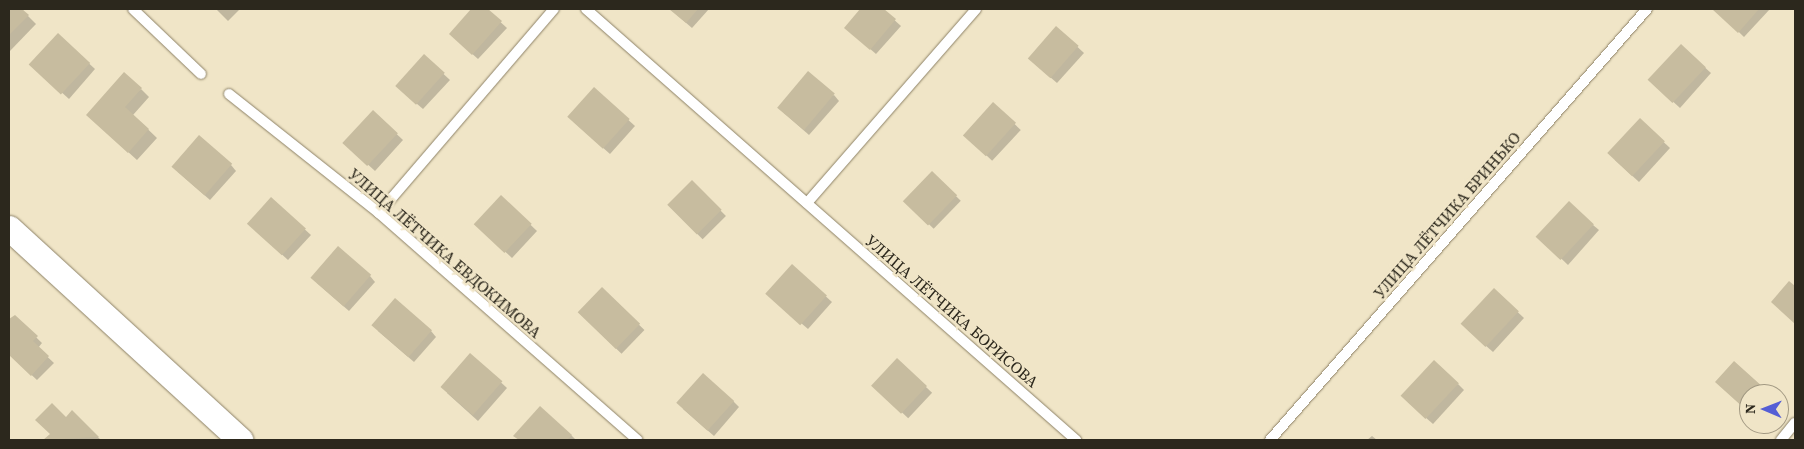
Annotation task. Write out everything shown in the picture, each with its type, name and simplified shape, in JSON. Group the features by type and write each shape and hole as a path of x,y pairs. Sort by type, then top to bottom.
{"street":[{"path":"9,228 240,440"}],"lane":[{"path":"133,9 201,74"},
{"path":"379,213 554,9"},
{"name":"УЛИЦА ЛЁТЧИКА БОРИСОВА","path":"586,9 1076,440"},
{"path":"807,204 976,9"},
{"name":"УЛИЦА ЛЁТЧИКА БРИНЬКО","path":"1270,440 1647,9"},
{"name":"УЛИЦА ЛЁТЧИКА ЕВДОКИМОВА","path":"229,94 379,213 637,440"},
{"path":"1780,440 1795,424"}],"building":[{"path":"9,9 22,9 29,15 9,35"},
{"path":"471,9 488,9 502,21 472,55 449,34"},
{"path":"669,9 698,9 686,23"},
{"path":"860,9 884,9 896,19 870,50 844,28"},
{"path":"1712,9 1759,9 1738,33"},
{"path":"1056,26 1079,46 1050,78 1028,58"},
{"path":"58,33 90,63 61,94 29,64"},
{"path":"1681,44 1706,67 1672,103 1648,80"},
{"path":"424,54 445,73 416,105 395,86"},
{"path":"808,71 835,93 804,130 777,108"},
{"path":"124,72 142,88 125,107 149,129 128,153 86,115"},
{"path":"594,87 630,119 603,149 567,117"},
{"path":"993,102 1016,123 986,156 963,135"},
{"path":"373,110 398,133 367,166 342,143"},
{"path":"1640,118 1665,141 1632,176 1607,153"},
{"path":"199,135 232,164 205,196 171,167"},
{"path":"932,171 957,195 928,226 903,201"},
{"path":"692,180 722,210 697,234 667,205"},
{"path":"501,195 532,224 504,253 474,224"},
{"path":"271,197 306,228 282,255 247,224"},
{"path":"1569,201 1594,224 1560,260 1536,237"},
{"path":"338,246 371,275 344,307 310,278"},
{"path":"792,264 827,295 800,325 765,294"},
{"path":"1789,281 1795,286 1795,324 1771,302"},
{"path":"602,287 640,324 616,349 578,312"},
{"path":"1494,288 1519,311 1485,347 1461,324"},
{"path":"395,298 432,330 408,357 371,325"},
{"path":"15,315 38,336 33,341 49,356 31,376 9,355 9,319"},
{"path":"470,353 502,381 473,415 440,387"},
{"path":"897,358 927,386 901,414 871,386"},
{"path":"1434,360 1459,383 1425,419 1401,396"},
{"path":"1734,361 1760,384 1739,384 1739,404 1715,382"},
{"path":"703,373 734,401 707,431 676,403"},
{"path":"52,403 66,417 72,410 99,437 43,440 50,434 35,420"},
{"path":"540,406 572,435 567,440 519,440 513,436"}]}
